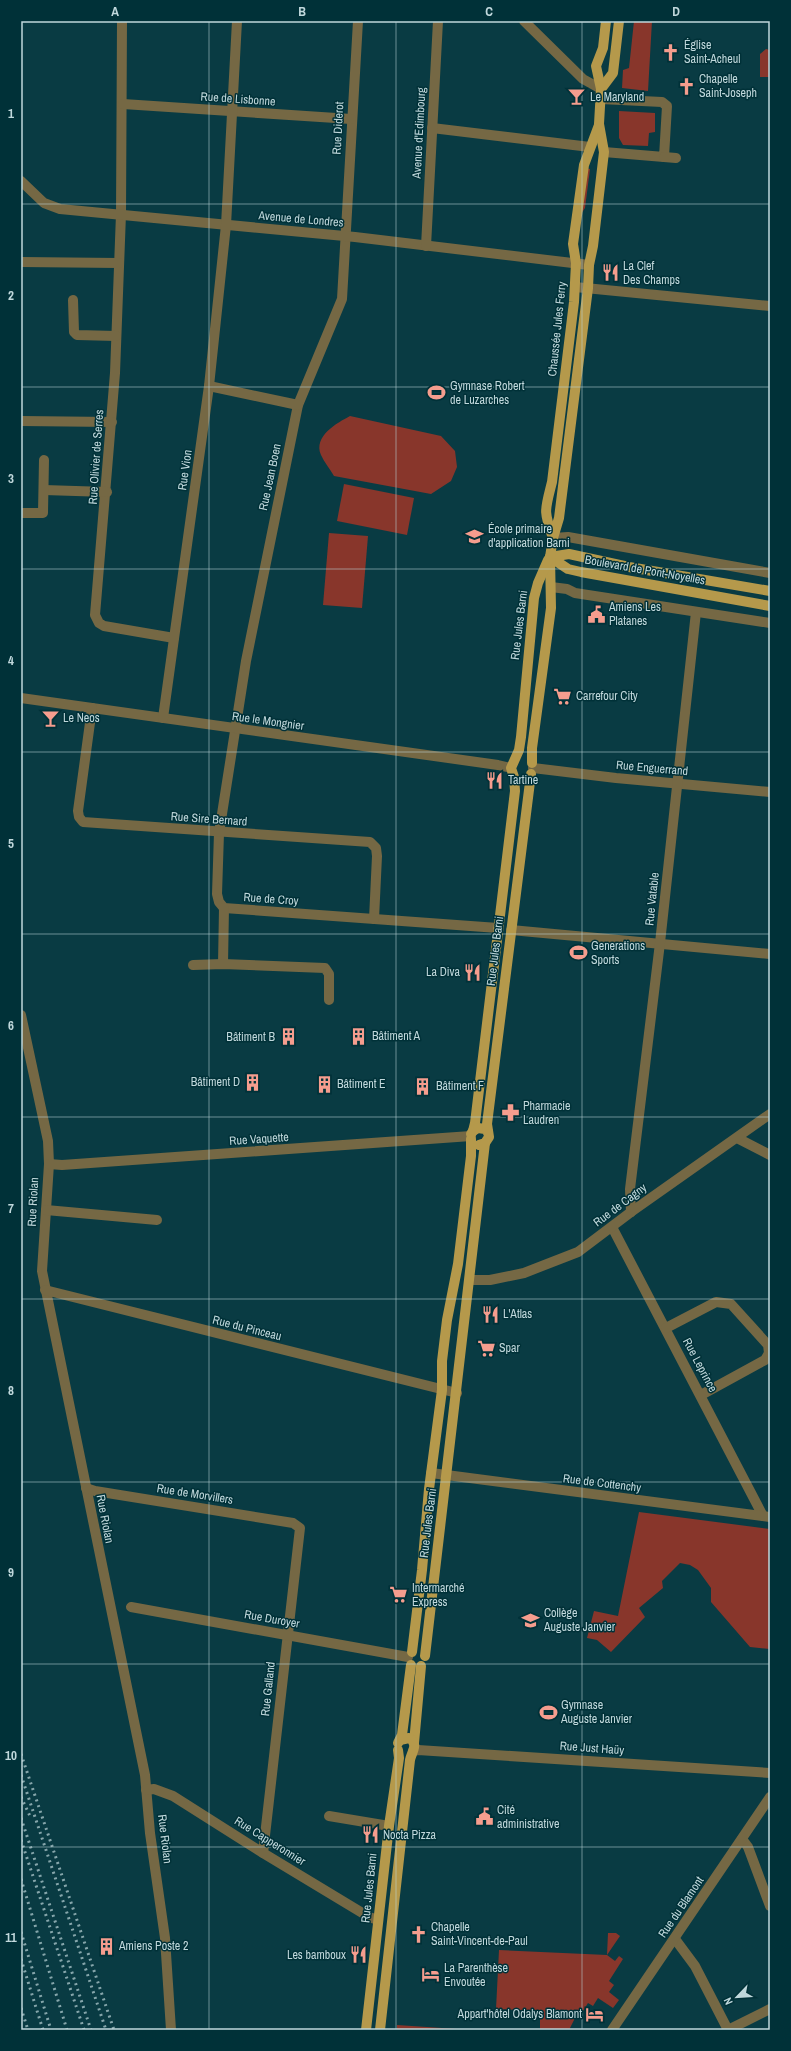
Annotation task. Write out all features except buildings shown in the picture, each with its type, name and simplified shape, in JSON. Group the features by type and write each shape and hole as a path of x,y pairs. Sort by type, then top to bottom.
{"main road":[{"name":"Chaussée Jules Ferry","path":"550,557 553,538 559,518 604,152 599,124 601,94 596,66 603,48 606,21"},
{"path":"601,94 613,73 619,21"},
{"name":"Chaussée Jules Ferry","path":"553,538 545,516 546,500 552,482 575,287 576,264 573,244 584,165 599,124"},
{"name":"Boulevard de Pont-Noyelles","path":"550,557 569,554 629,567 770,591"},
{"name":"Rue Jules Barni","path":"488,1132 487,1124 532,768 532,748 552,608 550,557"},
{"name":"Rue Jules Barni","path":"366,2030 389,1826 399,1758 399,1745 442,1390 442,1361 447,1320 458,1264 471,1156 472,1135 515,791 512,768 519,750 521,737 534,598 538,583 550,557"},
{"name":"Boulevard de Pont-Noyelles","path":"550,557 568,569 581,572 770,606"},
{"path":"523,757 532,768 523,779 512,768 523,757"},
{"path":"480,1128 488,1132 488,1139 486,1143 477,1145 472,1135 480,1128"},
{"name":"Rue Jules Barni","path":"425,1656 486,1143"},
{"path":"380,2030 413,1749 421,1666 425,1661 425,1656 418,1651 410,1658 416,1668 421,1666"},
{"path":"409,1738 413,1749 405,1755 399,1745 409,1738"}],"street":[{"name":"Rue Olivier de Serres","path":"122,21 123,104 121,214 116,336 107,492 96,615 99,622 104,626 174,638"},
{"name":"Rue Vion","path":"164,718 209,386 226,225 237,21"},
{"name":"Rue Diderot","path":"345,236 358,21"},
{"name":"Avenue d'Edimbourg","path":"426,246 438,21"},
{"path":"524,21 583,79 601,94 662,102 667,106 664,157"},
{"name":"Rue de Lisbonne","path":"123,104 351,119"},
{"path":"432,128 590,147"},
{"path":"604,152 676,158"},
{"name":"Avenue de Londres","path":"21,181 38,198 52,207 345,236 589,265"},
{"name":"Rue Jean Boen","path":"236,729 246,661 260,587 298,405 342,299 345,236"},
{"path":"21,262 119,262"},
{"path":"575,287 770,306"},
{"path":"73,300 74,332 77,335 116,336"},
{"path":"209,386 298,405"},
{"path":"21,421 112,422"},
{"path":"21,513 43,513 44,460"},
{"path":"44,490 107,492"},
{"name":"Boulevard de Pont-Noyelles","path":"553,538 582,540 770,573"},
{"path":"551,587 770,623"},
{"name":"Rue Vatable","path":"631,1212 630,1189 660,943 696,612"},
{"name":"Rue le Mongnier","path":"21,698 512,768"},
{"name":"Rue Sire Bernard","path":"92,708 78,811 79,817 83,822 219,833 370,842 376,848 377,856 374,919"},
{"path":"223,964 224,908 219,902 217,894 219,833 236,729"},
{"name":"Rue Enguerrand","path":"532,768 616,778 770,792"},
{"name":"Rue de Croy","path":"224,908 498,928"},
{"path":"511,930 770,954"},
{"path":"193,965 223,964 325,968 329,974 329,1000"},
{"name":"Rue Riolan","path":"21,1015 48,1141 49,1164 42,1271 146,1790 150,1833 165,1938 171,2030"},
{"name":"Rue de Cagny","path":"470,1280 490,1280 524,1273 578,1252 631,1212 770,1114"},
{"name":"Rue Vaquette","path":"49,1164 70,1164 472,1135"},
{"path":"737,1138 770,1155"},
{"path":"46,1210 157,1220"},
{"name":"Rue Leprince","path":"612,1227 766,1517"},
{"name":"Rue du Pinceau","path":"46,1290 442,1390"},
{"path":"666,1328 716,1302 724,1302 731,1304 768,1345 769,1353 765,1360 701,1395"},
{"path":"442,1390 457,1393"},
{"name":"Rue de Cottenchy","path":"431,1473 766,1517"},
{"name":"Rue de Morvillers","path":"86,1488 95,1491 293,1523 300,1528"},
{"name":"Rue Galland","path":"263,1853 300,1528"},
{"name":"Rue Duroyer","path":"131,1607 410,1658"},
{"name":"Rue Just Haüy","path":"413,1749 770,1773"},
{"name":"Rue Capperonnier","path":"146,1790 154,1789 173,1796 263,1853 369,1917 378,1920"},
{"name":"Rue du Blamont","path":"612,2030 770,1797"},
{"path":"329,1816 389,1826"},
{"path":"742,1839 748,1846 770,1906"},
{"path":"675,1939 695,1966 728,2030 770,2009"}],"shaded area":[{"path":"634,21 652,21 648,91 622,88 623,70 629,68"},
{"path":"766,49 770,50 770,77 760,77 760,54"},
{"path":"619,111 655,113 655,132 649,133 648,146 623,145 619,138"},
{"path":"586,168 590,169 585,208 581,214"},
{"path":"350,416 441,436 455,451 457,467 451,481 431,494 334,476 321,455 319,448 320,442 323,436 333,426"},
{"path":"344,484 414,498 407,535 337,521"},
{"path":"329,533 368,536 362,608 323,605"},
{"path":"639,1512 770,1529 770,1649 750,1647 711,1602 711,1588 698,1570 690,1565 680,1563 662,1581 663,1588 639,1608 645,1617 611,1652 597,1640 587,1638 594,1611 618,1616"},
{"path":"608,1933 616,1933 620,1936 607,1955"},
{"path":"499,1950 607,1955 615,1961 619,1956 623,1959 609,1981 614,1985 609,1992 619,2000 613,2008 598,1998 593,2006 588,2003 578,2019 575,2018 569,2030 540,2030 540,2011 496,2009"},
{"path":"397,2025 472,2030 397,2030"}],"railway":[{"path":"21,1754 114,2030"},
{"path":"21,1775 106,2030"},
{"path":"21,1797 30,1816"},
{"path":"21,1818 91,2030"},
{"path":"21,1840 84,2030"},
{"path":"21,1879 67,2030"},
{"path":"21,1932 51,2030"},
{"path":"21,1959 43,2030"},
{"path":"21,2008 28,2030"}],"place":[{"name":"Église Saint-Acheul","path":"671,52"},
{"name":"Chapelle Saint-Joseph","path":"686,86"},
{"name":"Le Maryland","path":"577,97"},
{"name":"La Clef Des Champs","path":"610,273"},
{"name":"Gymnase Robert de Luzarches","path":"437,393"},
{"name":"École primaire d'application Barni","path":"475,536"},
{"name":"Amiens Les Platanes","path":"596,614"},
{"name":"Carrefour City","path":"563,696"},
{"name":"Le Neos","path":"50,718"},
{"name":"Tartine","path":"495,780"},
{"name":"Generations Sports","path":"578,953"},
{"name":"La Diva","path":"473,972"},
{"name":"Bâtiment A","path":"359,1036"},
{"name":"Bâtiment B","path":"288,1037"},
{"name":"Bâtiment D","path":"253,1082"},
{"name":"Bâtiment E","path":"324,1084"},
{"name":"Bâtiment F","path":"423,1086"},
{"name":"Pharmacie Laudren","path":"510,1113"},
{"name":"L'Atlas","path":"490,1314"},
{"name":"Spar","path":"486,1348"},
{"name":"Intermarché Express","path":"399,1595"},
{"name":"Collège Auguste Janvier","path":"531,1620"},
{"name":"Gymnase Auguste Janvier","path":"548,1712"},
{"name":"Cité administrative","path":"484,1817"},
{"name":"Nocta Pizza","path":"370,1835"},
{"name":"Chapelle Saint-Vincent-de-Paul","path":"418,1934"},
{"name":"Amiens Poste 2","path":"106,1946"},
{"name":"Les bamboux","path":"359,1955"},
{"name":"La Parenthèse Envoutée","path":"431,1975"},
{"name":"Appart'hôtel Odalys Blamont","path":"595,2014"}]}
